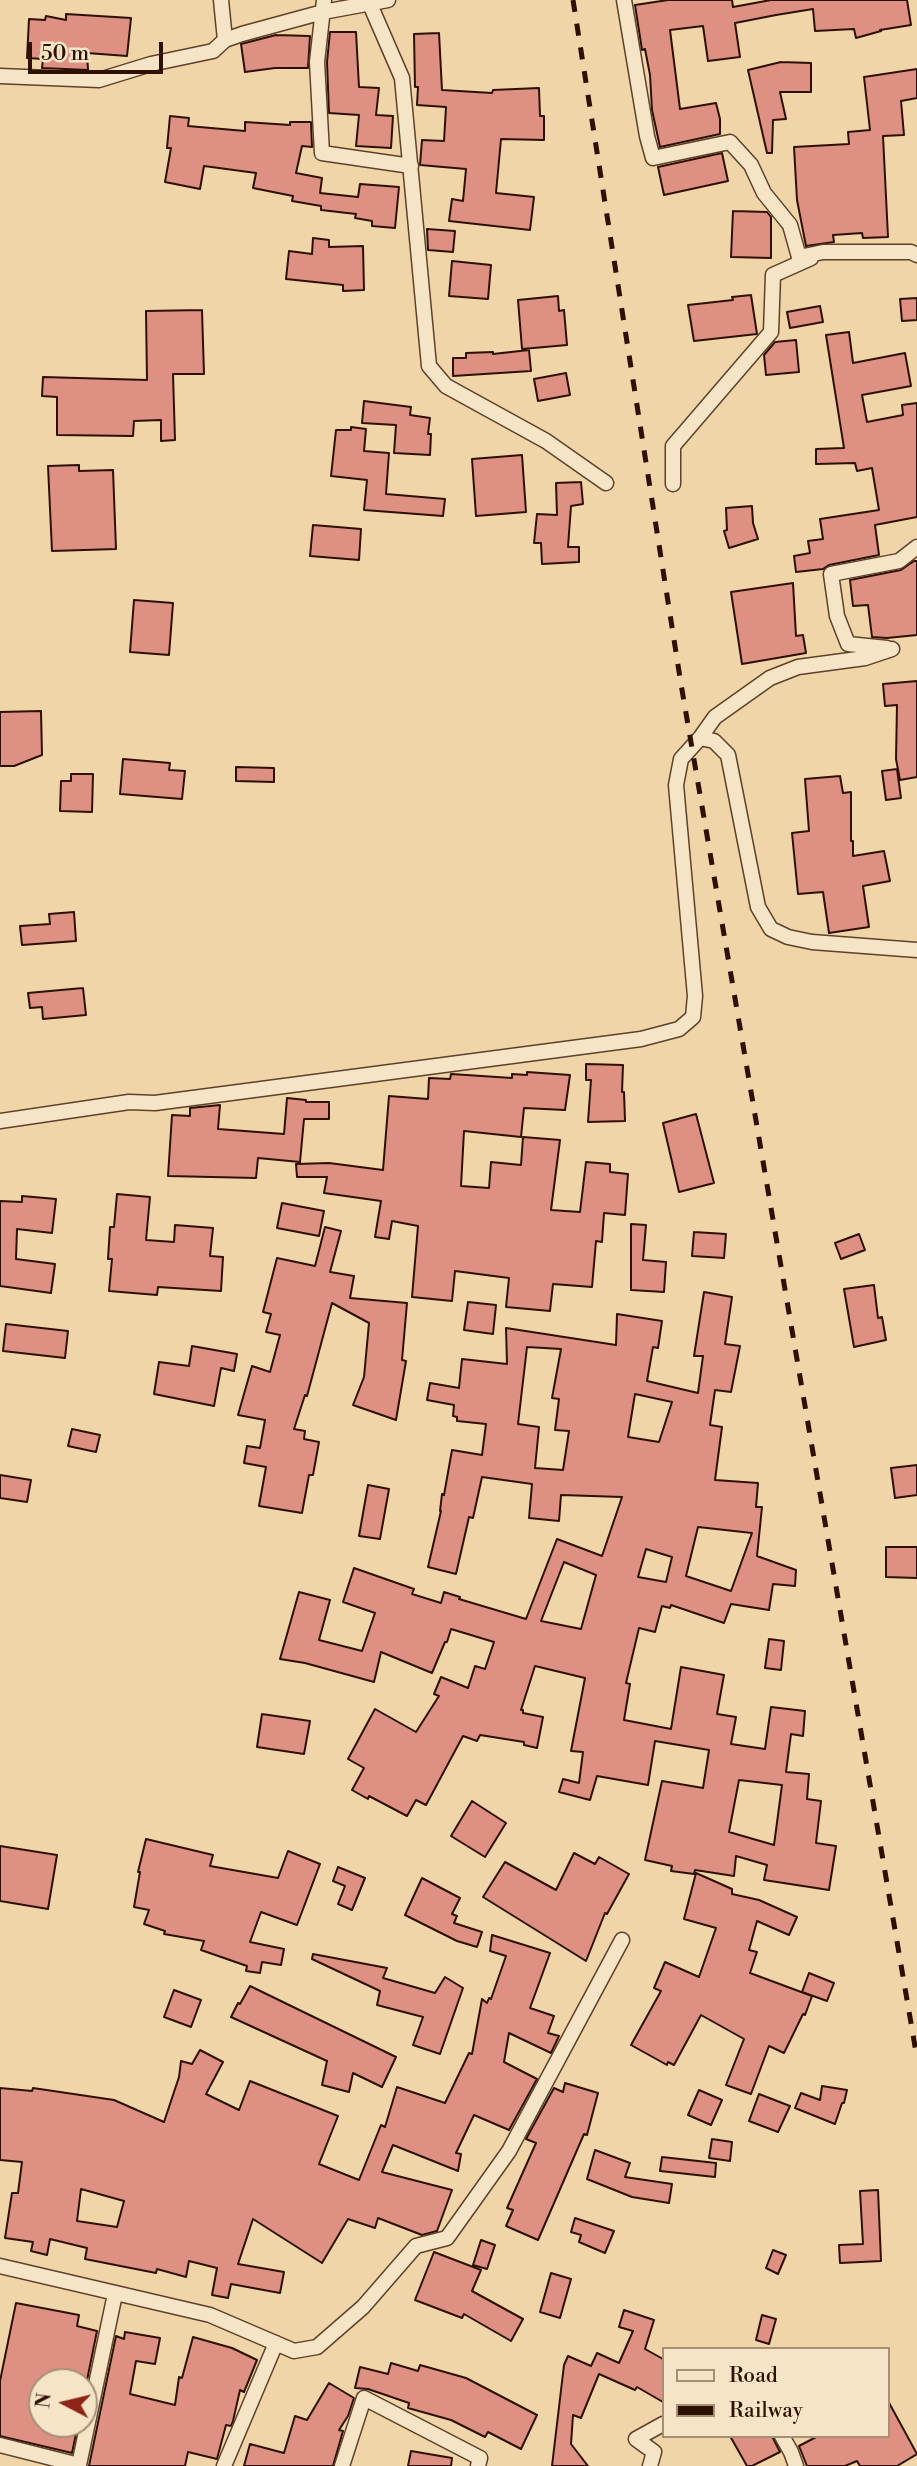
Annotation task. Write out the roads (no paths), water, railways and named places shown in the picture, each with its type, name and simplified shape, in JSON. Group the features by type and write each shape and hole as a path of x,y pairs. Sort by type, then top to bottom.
{"street":[{"path":"221,0 225,40"},
{"path":"0,76 99,80 151,64 213,51 225,40 323,6 388,0"},
{"path":"624,0 653,158 730,142 751,164 764,194 790,225 799,257 823,252 911,252 917,255"},
{"path":"369,2 402,78 429,366 446,386 546,441 606,483"},
{"path":"323,6 317,62 322,153 411,166"},
{"path":"222,15 242,34"},
{"path":"673,484 673,446 771,332 774,275 823,252"},
{"path":"0,1121 129,1102 155,1103 640,1039 679,1030 693,1017 695,996 676,785 681,759 715,717 770,678 797,667 865,658 892,649 848,644 837,616 831,574 899,561 917,547"},
{"path":"700,738 714,741 728,755 758,907 771,929 788,937 812,942 917,950"},
{"path":"0,2266 209,2315 294,2351 317,2347 363,2307 416,2246 447,2238 509,2151 622,1940"},
{"path":"0,2445 78,2466 115,2294"},
{"path":"224,2466 276,2343"},
{"path":"342,2466 364,2398 480,2458 478,2466"},
{"path":"650,2466 654,2452 636,2439 662,2425"},
{"path":"783,2438 796,2466"}],"railway":[{"path":"573,0 681,684 917,2058"}]}
